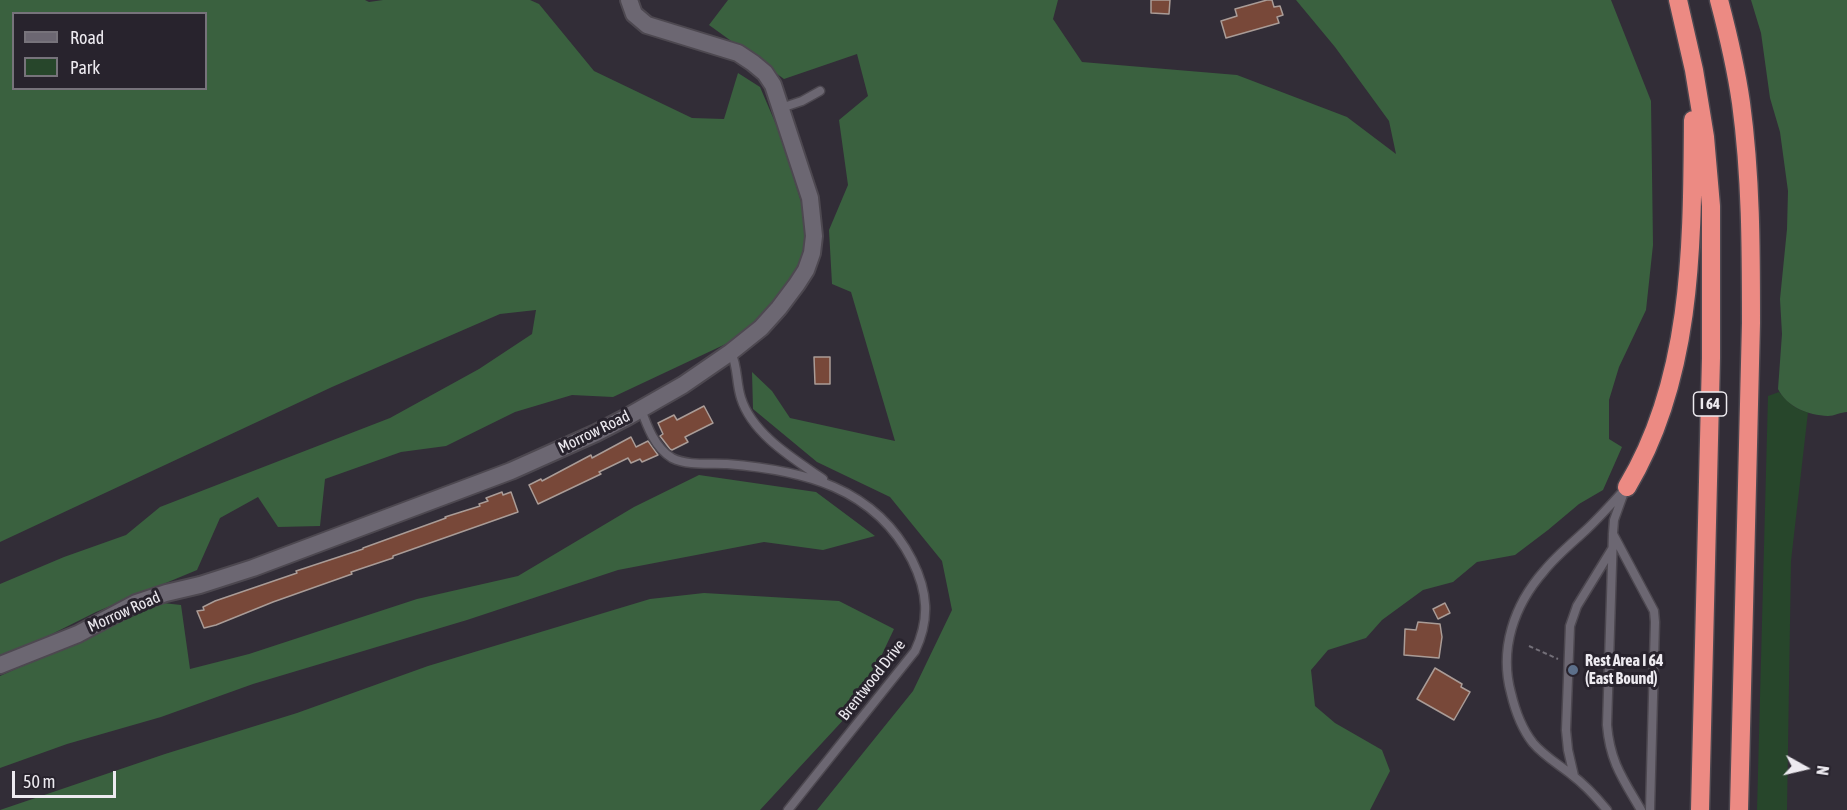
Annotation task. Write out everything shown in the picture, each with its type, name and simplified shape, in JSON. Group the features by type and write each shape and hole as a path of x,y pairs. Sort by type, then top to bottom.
{"highway":[{"name":"I 64","path":"1678,0 1695,70 1705,137 1711,206 1712,270 1700,810"},
{"name":"I 64","path":"1719,0 1741,102 1748,172 1751,243 1739,810"},
{"path":"1627,487 1654,437 1666,400 1682,321 1689,273 1695,70"}],"street":[{"name":"Morrow Road","path":"0,665 78,633 136,603 253,568 511,471 596,433 641,409 731,352 761,328 798,284 812,253 814,236 810,198 773,85 753,63 738,53 647,25 634,14 629,0"}],"lane":[{"path":"780,108 820,92"},
{"path":"731,352 736,368 740,398 758,427 778,447 831,484"},
{"name":"Brentwood Drive","path":"641,409 657,444 672,458 695,463 753,467 799,476 831,484 850,494 886,521 905,547 915,566 926,600 925,626 915,651 788,810"},
{"path":"1627,487 1618,506 1613,533 1607,725 1614,764 1641,810"},
{"path":"1607,810 1574,776 1550,760 1532,742 1522,724 1508,684 1506,665 1508,641 1514,617 1525,596 1544,570 1599,518 1627,487"},
{"path":"1613,533 1654,611 1650,810"},
{"path":"1574,776 1566,730 1570,626 1577,606 1612,549"}],"path":[{"path":"1529,646 1560,660"}],"green space":[{"path":"0,0 365,0 369,2 383,0 530,0 539,4 594,71 692,118 724,119 738,73 760,87 781,136 802,205 806,240 796,273 765,314 730,342 613,397 572,395 515,412 446,446 401,452 325,479 320,526 278,527 258,497 220,518 197,570 96,612 0,660 0,584 64,557 126,535 160,507 390,418 479,369 532,334 536,310 500,314 332,387 0,542"},
{"path":"728,0 1058,0 1053,19 1082,62 1237,75 1347,117 1396,154 1389,121 1335,47 1296,0 1611,0 1651,101 1653,245 1646,310 1619,367 1609,400 1609,439 1622,447 1603,490 1579,504 1515,555 1477,562 1453,582 1423,590 1382,620 1366,638 1328,650 1311,670 1315,706 1335,723 1382,750 1390,771 1370,810 817,810 913,691 952,610 942,561 890,497 817,462 753,409 752,372 772,391 790,418 895,441 851,292 832,284 829,230 848,185 839,120 868,96 857,54 784,79 709,25"},
{"path":"1751,0 1847,0 1847,412 1828,416 1799,409 1787,401 1778,389 1782,334 1780,299 1787,229 1788,191 1780,132 1770,98 1761,33"},
{"path":"1779,392 1795,407 1808,412 1791,561 1787,810 1757,810 1768,396"},
{"path":"699,475 816,492 875,536 823,550 764,542 618,570 467,620 253,684 161,717 67,744 0,768 0,676 163,603 181,605 190,669 249,654 417,599 518,576 634,507"},
{"path":"704,593 839,601 894,629 859,703 760,810 0,810 165,754 297,713 428,666 650,599"}],"building":[{"path":"1151,0 1170,0 1169,14 1151,13"},
{"path":"1272,0 1274,7 1280,6 1283,15 1277,17 1279,23 1226,38 1221,21 1237,16 1235,9"},
{"path":"814,357 830,357 830,384 815,384"},
{"path":"704,406 713,423 685,437 688,442 670,449 660,436 663,434 658,423 674,415 677,420"},
{"path":"631,437 636,447 648,441 658,455 642,462 640,459 631,463 628,458 599,472 601,474 538,504 529,485 541,479 542,481 591,455 592,458"},
{"path":"502,492 503,495 511,492 518,512 393,556 393,558 351,572 352,574 204,628 197,611 204,610 203,607 215,601 480,506 479,504 488,501 486,498"},
{"path":"1445,603 1450,613 1438,619 1433,609"},
{"path":"1418,622 1440,624 1442,637 1439,658 1404,655 1405,629 1416,630"},
{"path":"1435,668 1462,684 1461,687 1470,692 1454,720 1417,699"}],"place":[{"name":"Rest Area I 64 (East Bound)","path":"1573,670"}]}
